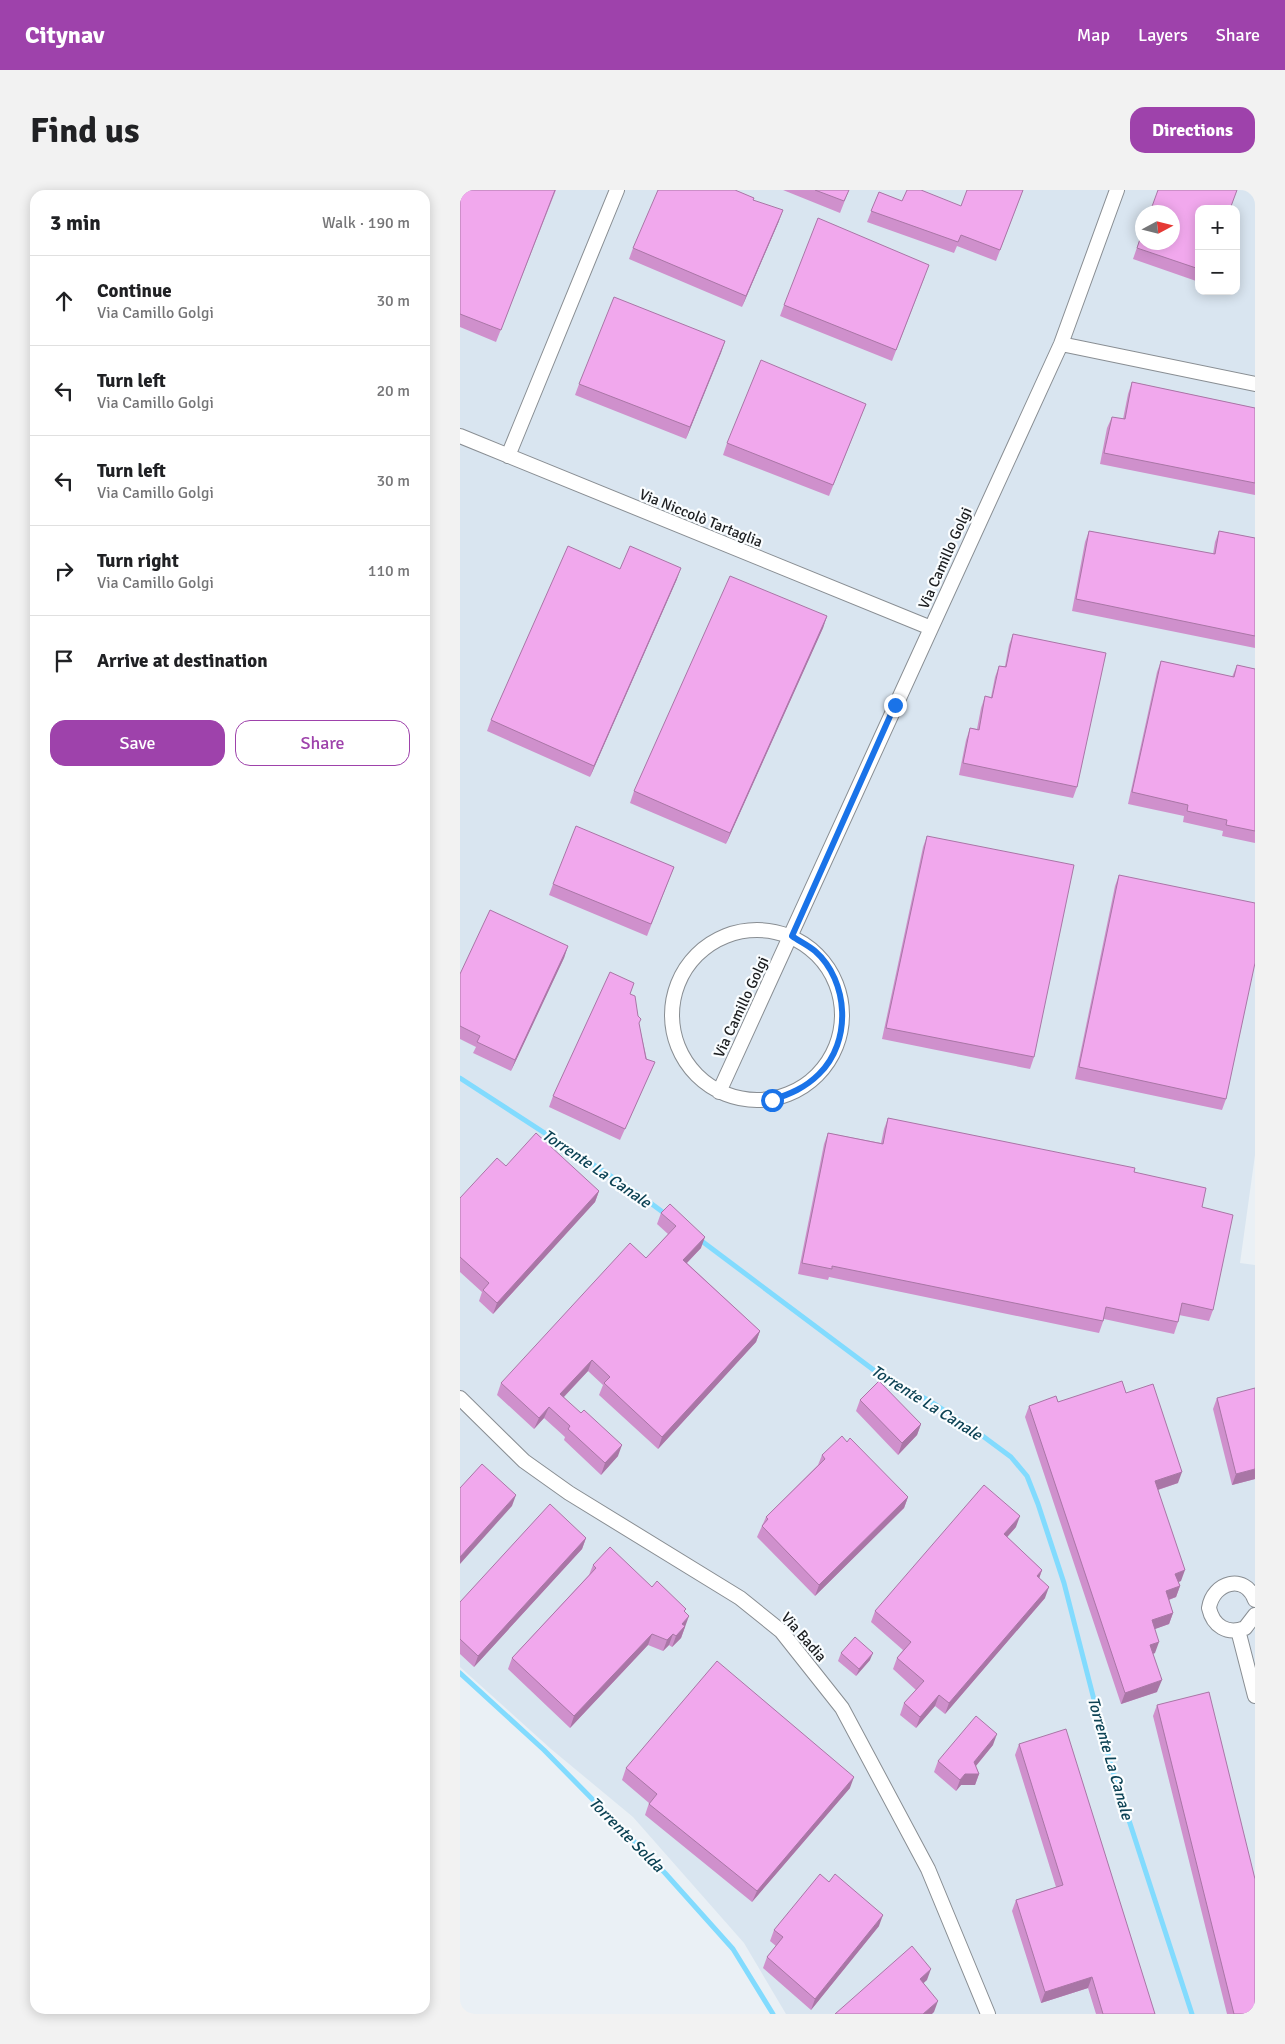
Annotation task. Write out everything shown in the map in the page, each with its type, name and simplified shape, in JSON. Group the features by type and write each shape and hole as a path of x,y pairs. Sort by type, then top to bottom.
{"street":[{"path":"508,456 617,190"},
{"name":"Via Camillo Golgi","path":"719,1092 792,936 1061,344 1117,190"},
{"path":"1061,344 1255,384"},
{"name":"Via Niccolò Tartaglia","path":"460,436 931,628"},
{"path":"764,928 792,936 815,951 832,972 841,998 843,1025 835,1051 820,1074 798,1091 772,1100 745,1100 719,1092 695,1075 679,1050 671,1021 674,992 687,965 708,944 734,931 764,928"},
{"name":"Via Badia","path":"460,1398 524,1461 569,1493 740,1598 781,1631 842,1708 928,1869 988,2014"},
{"path":"1255,1600 1249,1590 1235,1584 1220,1587 1214,1593 1209,1608 1211,1616 1222,1628 1238,1630 1250,1623 1255,1615"},
{"path":"1238,1630 1255,1696"}],"shaded area":[{"path":"460,190 1255,190 1255,1155 1240,1263 1255,1265 1255,2014 786,2014 744,1943 633,1817 551,1749 460,1667"}],"building":[{"path":"460,190 555,190 501,330 460,314"},
{"path":"658,190 735,190 754,198 753,200 783,210 746,296 633,248"},
{"path":"815,190 849,190 844,201"},
{"path":"907,190 921,190 961,206 967,190 1023,190 1000,250 961,235 958,242 871,211 879,192 902,201"},
{"path":"1158,190 1237,190 1231,205 1195,205 1195,268 1143,250 1180,250 1180,205 1153,205"},
{"path":"818,218 929,265 896,350 784,305"},
{"path":"614,297 725,341 690,427 579,384"},
{"path":"761,360 866,404 833,485 727,443"},
{"path":"1132,382 1255,408 1255,483 1104,453 1112,417 1125,419"},
{"path":"1089,531 1215,554 1219,531 1255,538 1255,636 1076,599"},
{"path":"568,546 620,569 630,546 681,568 594,766 491,720"},
{"path":"730,576 827,616 730,833 634,791"},
{"path":"1013,634 1106,653 1077,787 963,763 970,728 979,730 985,696 992,698 999,666 1006,667"},
{"path":"1161,661 1234,677 1237,665 1255,669 1255,831 1226,825 1227,820 1187,811 1188,805 1132,792"},
{"path":"576,826 674,867 651,924 553,884"},
{"path":"927,836 1074,865 1034,1057 886,1028"},
{"path":"1119,875 1255,903 1255,963 1226,1099 1079,1067"},
{"path":"490,910 568,946 515,1060 477,1042 480,1036 460,1026 460,974"},
{"path":"610,972 634,983 630,994 635,996 638,1016 641,1019 639,1023 646,1059 655,1062 625,1129 553,1096"},
{"path":"888,1118 1135,1168 1134,1172 1206,1188 1202,1207 1233,1215 1213,1310 1182,1303 1178,1322 1106,1307 1103,1321 832,1266 832,1269 802,1263 828,1133 883,1144"},
{"path":"536,1133 599,1191 497,1303 483,1290 489,1283 460,1257 460,1198 497,1158 506,1166"},
{"path":"670,1204 705,1237 683,1260 760,1331 662,1437 604,1383 610,1377 592,1360 560,1394 581,1413 584,1410 622,1445 605,1463 568,1429 570,1426 549,1407 539,1418 501,1383 630,1243 646,1258 676,1226 661,1213"},
{"path":"879,1381 921,1424 902,1443 860,1400"},
{"path":"1122,1381 1126,1393 1153,1384 1182,1472 1155,1481 1185,1570 1175,1574 1180,1586 1166,1591 1173,1613 1152,1620 1159,1642 1150,1645 1162,1680 1125,1693 1029,1406 1056,1396 1058,1402"},
{"path":"1255,1388 1255,1469 1236,1474 1217,1398"},
{"path":"842,1436 847,1442 850,1438 908,1497 819,1585 762,1526 768,1519 766,1517 825,1459 822,1455"},
{"path":"482,1464 516,1495 460,1557 460,1488"},
{"path":"984,1485 1020,1516 1004,1534 1042,1570 1037,1576 1049,1587 949,1703 939,1695 920,1717 904,1703 924,1681 897,1658 911,1642 875,1611"},
{"path":"550,1504 586,1538 478,1656 460,1639 460,1602"},
{"path":"610,1547 652,1587 657,1581 686,1609 684,1611 689,1616 682,1624 685,1626 676,1636 673,1634 667,1640 652,1634 574,1716 512,1658 596,1568 593,1565"},
{"path":"855,1637 873,1653 859,1669 841,1653"},
{"path":"717,1661 854,1777 757,1891 649,1804 657,1794 626,1768"},
{"path":"1209,1692 1255,1879 1255,2014 1234,2014 1157,1705"},
{"path":"976,1716 997,1734 974,1762 979,1774 965,1774 960,1780 938,1761"},
{"path":"1066,1729 1155,2014 1103,2014 1092,1977 1045,1992 1016,1900 1063,1885 1019,1744"},
{"path":"820,1874 829,1882 835,1874 883,1915 815,1999 767,1957 783,1937 774,1930"},
{"path":"912,1946 931,1969 920,1979 938,2001 923,2014 835,2014"}],"waterway":[{"name":"Torrente La Canale","path":"460,1078 637,1193 668,1216"},
{"name":"Torrente La Canale","path":"699,1239 883,1377 930,1401 980,1434 1011,1457 1027,1476 1064,1583 1110,1762 1192,2014"},
{"name":"Torrente Solda","path":"460,1673 544,1750 665,1873 733,1949 773,2014"}],"route":[{"path":"772,1100 798,1091 820,1074 835,1051 843,1025 841,998 832,972 815,951 792,936 895,705"}]}
